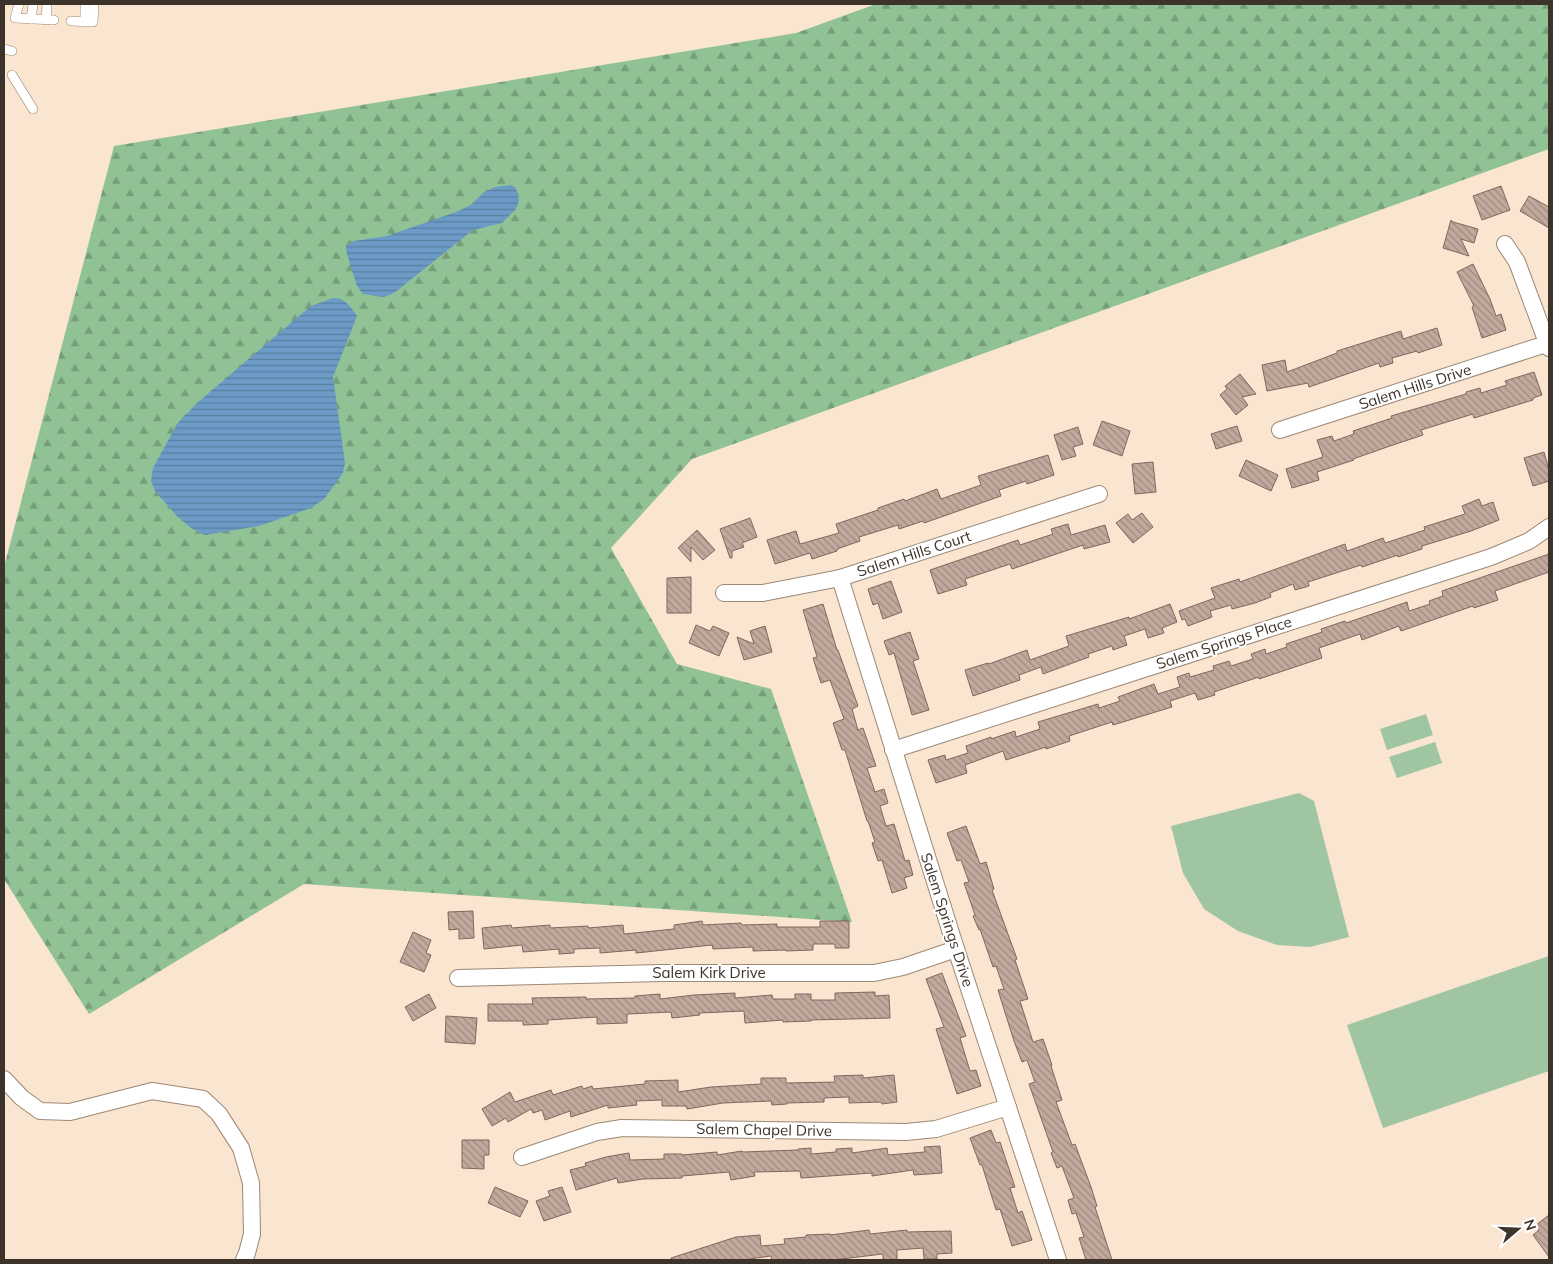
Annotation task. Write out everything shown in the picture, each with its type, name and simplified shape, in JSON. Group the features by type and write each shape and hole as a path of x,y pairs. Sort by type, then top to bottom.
{"street":[{"path":"1505,244 1517,262 1549,345"},
{"name":"Salem Hills Drive","path":"1280,430 1549,345"},
{"name":"Salem Hills Court","path":"724,593 763,593 840,578 1099,494"},
{"name":"Salem Springs Place","path":"893,750 1491,557 1529,541 1549,527"},
{"name":"Salem Springs Drive","path":"840,578 956,949 1057,1260"},
{"name":"Salem Kirk Drive","path":"458,978 662,973 874,974 903,967 956,949"},
{"path":"4,1080 22,1098 40,1111 70,1112 152,1090 203,1099 219,1114 241,1148 251,1183 252,1234 244,1260"},
{"name":"Salem Chapel Drive","path":"522,1157 597,1132 622,1128 906,1132 936,1129 1008,1107"}],"lane":[{"path":"19,4 15,18 50,20 47,4"},
{"path":"31,19 33,4"},
{"path":"71,21 93,22 94,4"},
{"path":"85,6 85,22"},
{"path":"12,75 33,109"}],"green space":[{"path":"876,4 1549,4 1549,149 692,459 611,548 677,664 771,689 852,922 304,884 89,1014 4,879 4,567 114,146 796,33"},
{"path":"1426,714 1433,735 1387,750 1380,729"},
{"path":"1435,742 1442,763 1397,778 1389,757"},
{"path":"1299,793 1314,801 1349,937 1310,947 1277,945 1238,931 1204,909 1183,873 1171,826"},
{"path":"1549,956 1549,1071 1383,1128 1347,1025"}],"water":[{"path":"511,185 516,188 519,200 516,209 502,223 473,230 394,293 384,297 363,294 357,286 346,246 354,241 387,236 456,212 471,205 484,192 495,187"},
{"path":"333,298 344,301 357,316 333,377 345,463 343,473 324,499 311,508 259,526 205,535 191,528 177,516 155,491 151,481 153,468 177,424 197,403 311,306"}],"building":[{"path":"1501,186 1510,210 1482,220 1473,196"},
{"path":"1529,196 1549,207 1549,228 1520,211"},
{"path":"1451,220 1478,229 1474,243 1461,239 1469,256 1443,248"},
{"path":"1473,264 1496,316 1501,314 1506,330 1482,338 1472,307 1474,306 1457,272"},
{"path":"1437,328 1442,345 1418,353 1417,351 1392,358 1393,363 1380,367 1379,363 1309,387 1308,383 1267,391 1262,365 1285,360 1287,372 1337,353 1337,351 1401,331 1403,339"},
{"path":"1534,372 1542,395 1533,398 1533,400 1474,418 1473,414 1421,430 1423,435 1317,472 1319,480 1292,488 1286,469 1323,457 1317,440 1332,436 1334,441 1354,434 1353,431 1392,418 1391,416 1466,394 1466,392 1480,388 1481,393 1507,385 1505,381"},
{"path":"1240,374 1256,394 1242,397 1248,405 1236,415 1220,395 1227,389 1225,386"},
{"path":"1102,421 1130,431 1122,456 1093,445"},
{"path":"1237,426 1242,441 1216,449 1211,434"},
{"path":"1078,427 1083,444 1073,447 1076,456 1062,460 1054,435"},
{"path":"1544,452 1549,470 1549,481 1533,486 1524,458"},
{"path":"1048,455 1054,475 1027,484 1026,481 999,490 1001,496 924,523 923,521 899,529 898,525 859,537 860,541 812,559 810,553 775,564 767,540 796,531 800,544 839,533 836,524 878,510 878,508 904,499 905,501 937,489 941,499 981,485 978,476"},
{"path":"1246,460 1278,475 1271,491 1239,476"},
{"path":"1153,462 1156,492 1135,494 1132,464"},
{"path":"1479,499 1482,506 1493,502 1499,520 1422,546 1422,549 1398,557 1398,555 1362,567 1361,565 1308,582 1309,586 1295,590 1293,584 1270,593 1271,597 1255,603 1232,609 1231,605 1210,611 1212,617 1188,626 1185,619 1182,620 1179,611 1215,598 1211,588 1239,579 1240,582 1345,544 1347,551 1383,538 1385,543 1425,530 1424,527 1465,514 1462,506"},
{"path":"1142,513 1153,527 1133,543 1116,523 1128,514 1132,520"},
{"path":"750,518 757,537 742,543 744,547 732,551 732,558 730,558 720,529"},
{"path":"1068,524 1071,535 1105,525 1110,542 1084,549 1083,545 1012,569 1010,564 965,579 967,585 938,594 930,570 1018,540 1020,545 1053,534 1051,529"},
{"path":"697,530 715,550 703,560 691,547 691,562 678,548"},
{"path":"1549,554 1549,572 1495,591 1498,600 1474,608 1473,606 1401,631 1399,626 1362,640 1360,634 1319,648 1322,658 1214,692 1215,695 1198,700 1195,693 1170,701 1172,707 1113,725 1112,722 1069,736 1070,741 1046,749 1046,747 1006,760 1003,751 965,765 967,773 936,783 928,760 945,755 946,760 968,753 966,746 991,737 991,739 1015,731 1016,737 1040,729 1038,722 1098,704 1099,708 1120,701 1118,697 1154,684 1158,694 1180,687 1177,677 1189,673 1190,677 1214,670 1213,666 1229,661 1231,666 1253,659 1251,654 1265,649 1266,654 1287,647 1286,644 1322,632 1321,629 1345,621 1346,623 1407,602 1409,611 1430,604 1429,601 1443,596 1442,591"},
{"path":"691,577 691,613 667,613 667,578"},
{"path":"891,581 902,612 883,619 878,603 873,605 868,589"},
{"path":"823,604 837,650 858,706 852,709 858,730 863,728 876,766 867,768 875,792 884,789 888,803 880,806 886,826 894,824 905,861 909,860 913,875 904,878 907,888 892,893 882,860 878,861 872,843 875,842 845,750 842,750 833,723 844,719 830,680 821,683 813,658 817,657 803,610"},
{"path":"1170,604 1177,622 1162,628 1164,633 1148,638 1145,629 1124,636 1127,645 1113,650 1112,646 1088,654 1089,657 1043,674 1041,667 1019,675 1020,680 973,696 965,670 989,664 1027,650 1030,660 1069,646 1066,636 1129,617 1129,619"},
{"path":"696,625 710,631 713,626 729,633 719,656 689,643"},
{"path":"765,626 772,652 744,660 737,637 754,644 750,631"},
{"path":"910,632 919,659 913,661 929,710 912,715 894,653 889,655 884,641"},
{"path":"966,826 980,864 986,862 994,889 992,890 1017,959 1015,960 1028,999 1020,1001 1033,1042 1043,1039 1062,1100 1056,1102 1072,1145 1075,1144 1091,1187 1097,1206 1095,1207 1112,1260 1086,1260 1079,1238 1084,1237 1076,1213 1072,1214 1068,1200 1074,1198 1062,1166 1057,1168 1051,1153 1053,1152 1029,1084 1035,1082 1027,1060 1022,1062 1014,1041 998,990 1004,989 996,966 993,967 980,929 973,916 975,915 964,883 969,882 961,860 957,861 947,833"},
{"path":"473,911 474,938 459,939 459,929 449,930 448,912"},
{"path":"702,921 703,925 741,923 742,925 777,924 777,927 820,927 820,921 849,921 849,948 835,948 835,944 813,944 813,950 753,951 753,947 713,949 712,945 636,953 636,950 600,953 600,948 574,949 574,953 559,954 559,949 523,952 522,945 484,949 482,928 511,925 512,928 550,925 550,928 588,926 588,928 623,925 624,934 674,929 674,925"},
{"path":"413,932 431,940 426,953 431,955 424,972 400,962"},
{"path":"942,973 966,1036 960,1038 970,1071 976,1070 981,1086 957,1094 936,1029 944,1027 926,979"},
{"path":"875,992 875,996 889,995 890,1018 783,1022 783,1020 745,1023 744,1011 699,1013 700,1015 672,1018 671,1012 627,1014 627,1023 597,1024 597,1017 548,1020 548,1024 523,1025 523,1021 488,1021 488,1004 533,1004 532,998 635,998 635,996 660,994 660,999 735,993 735,998 772,995 773,999 795,999 795,994 811,994 811,1000 835,1000 835,993"},
{"path":"429,994 436,1008 413,1021 405,1007"},
{"path":"446,1016 477,1018 475,1044 445,1042"},
{"path":"863,1075 863,1078 894,1075 897,1102 882,1104 881,1102 849,1103 849,1097 824,1098 824,1102 772,1105 771,1101 723,1103 687,1109 686,1106 662,1106 662,1100 636,1101 637,1105 608,1108 608,1105 571,1117 570,1111 545,1120 542,1110 533,1113 531,1109 508,1122 506,1118 492,1126 482,1109 510,1092 515,1102 551,1090 553,1095 582,1086 583,1089 592,1086 593,1089 645,1084 645,1081 678,1080 678,1092 711,1087 761,1084 761,1078 786,1078 786,1083 835,1082 834,1076"},
{"path":"991,1130 996,1143 1000,1142 1015,1187 1010,1188 1018,1213 1022,1211 1032,1240 1012,1246 1000,1209 996,1210 982,1165 980,1165 970,1138"},
{"path":"462,1140 489,1140 489,1155 484,1155 484,1169 462,1168"},
{"path":"940,1146 942,1173 914,1175 913,1170 872,1176 872,1173 801,1178 800,1171 754,1172 755,1176 731,1180 729,1172 682,1176 682,1178 643,1179 618,1183 617,1178 576,1190 570,1170 586,1166 585,1163 629,1153 630,1160 664,1159 664,1154 682,1155 717,1152 717,1155 742,1151 811,1148 811,1154 836,1152 836,1149 852,1148 852,1153 887,1148 888,1155 925,1152 924,1147"},
{"path":"495,1187 528,1201 520,1217 488,1203"},
{"path":"562,1187 571,1212 544,1221 536,1201 550,1196 548,1191"},
{"path":"1549,1215 1549,1257 1533,1235 1539,1230 1536,1225"},
{"path":"869,1230 870,1234 907,1230 907,1232 951,1231 952,1253 937,1254 937,1259 924,1259 923,1248 897,1250 897,1259 887,1260 883,1260 883,1254 833,1260 772,1260 771,1256 749,1260 671,1260 671,1258 736,1237 760,1235 761,1246 785,1244 784,1239 806,1237 806,1235 830,1235"}]}
